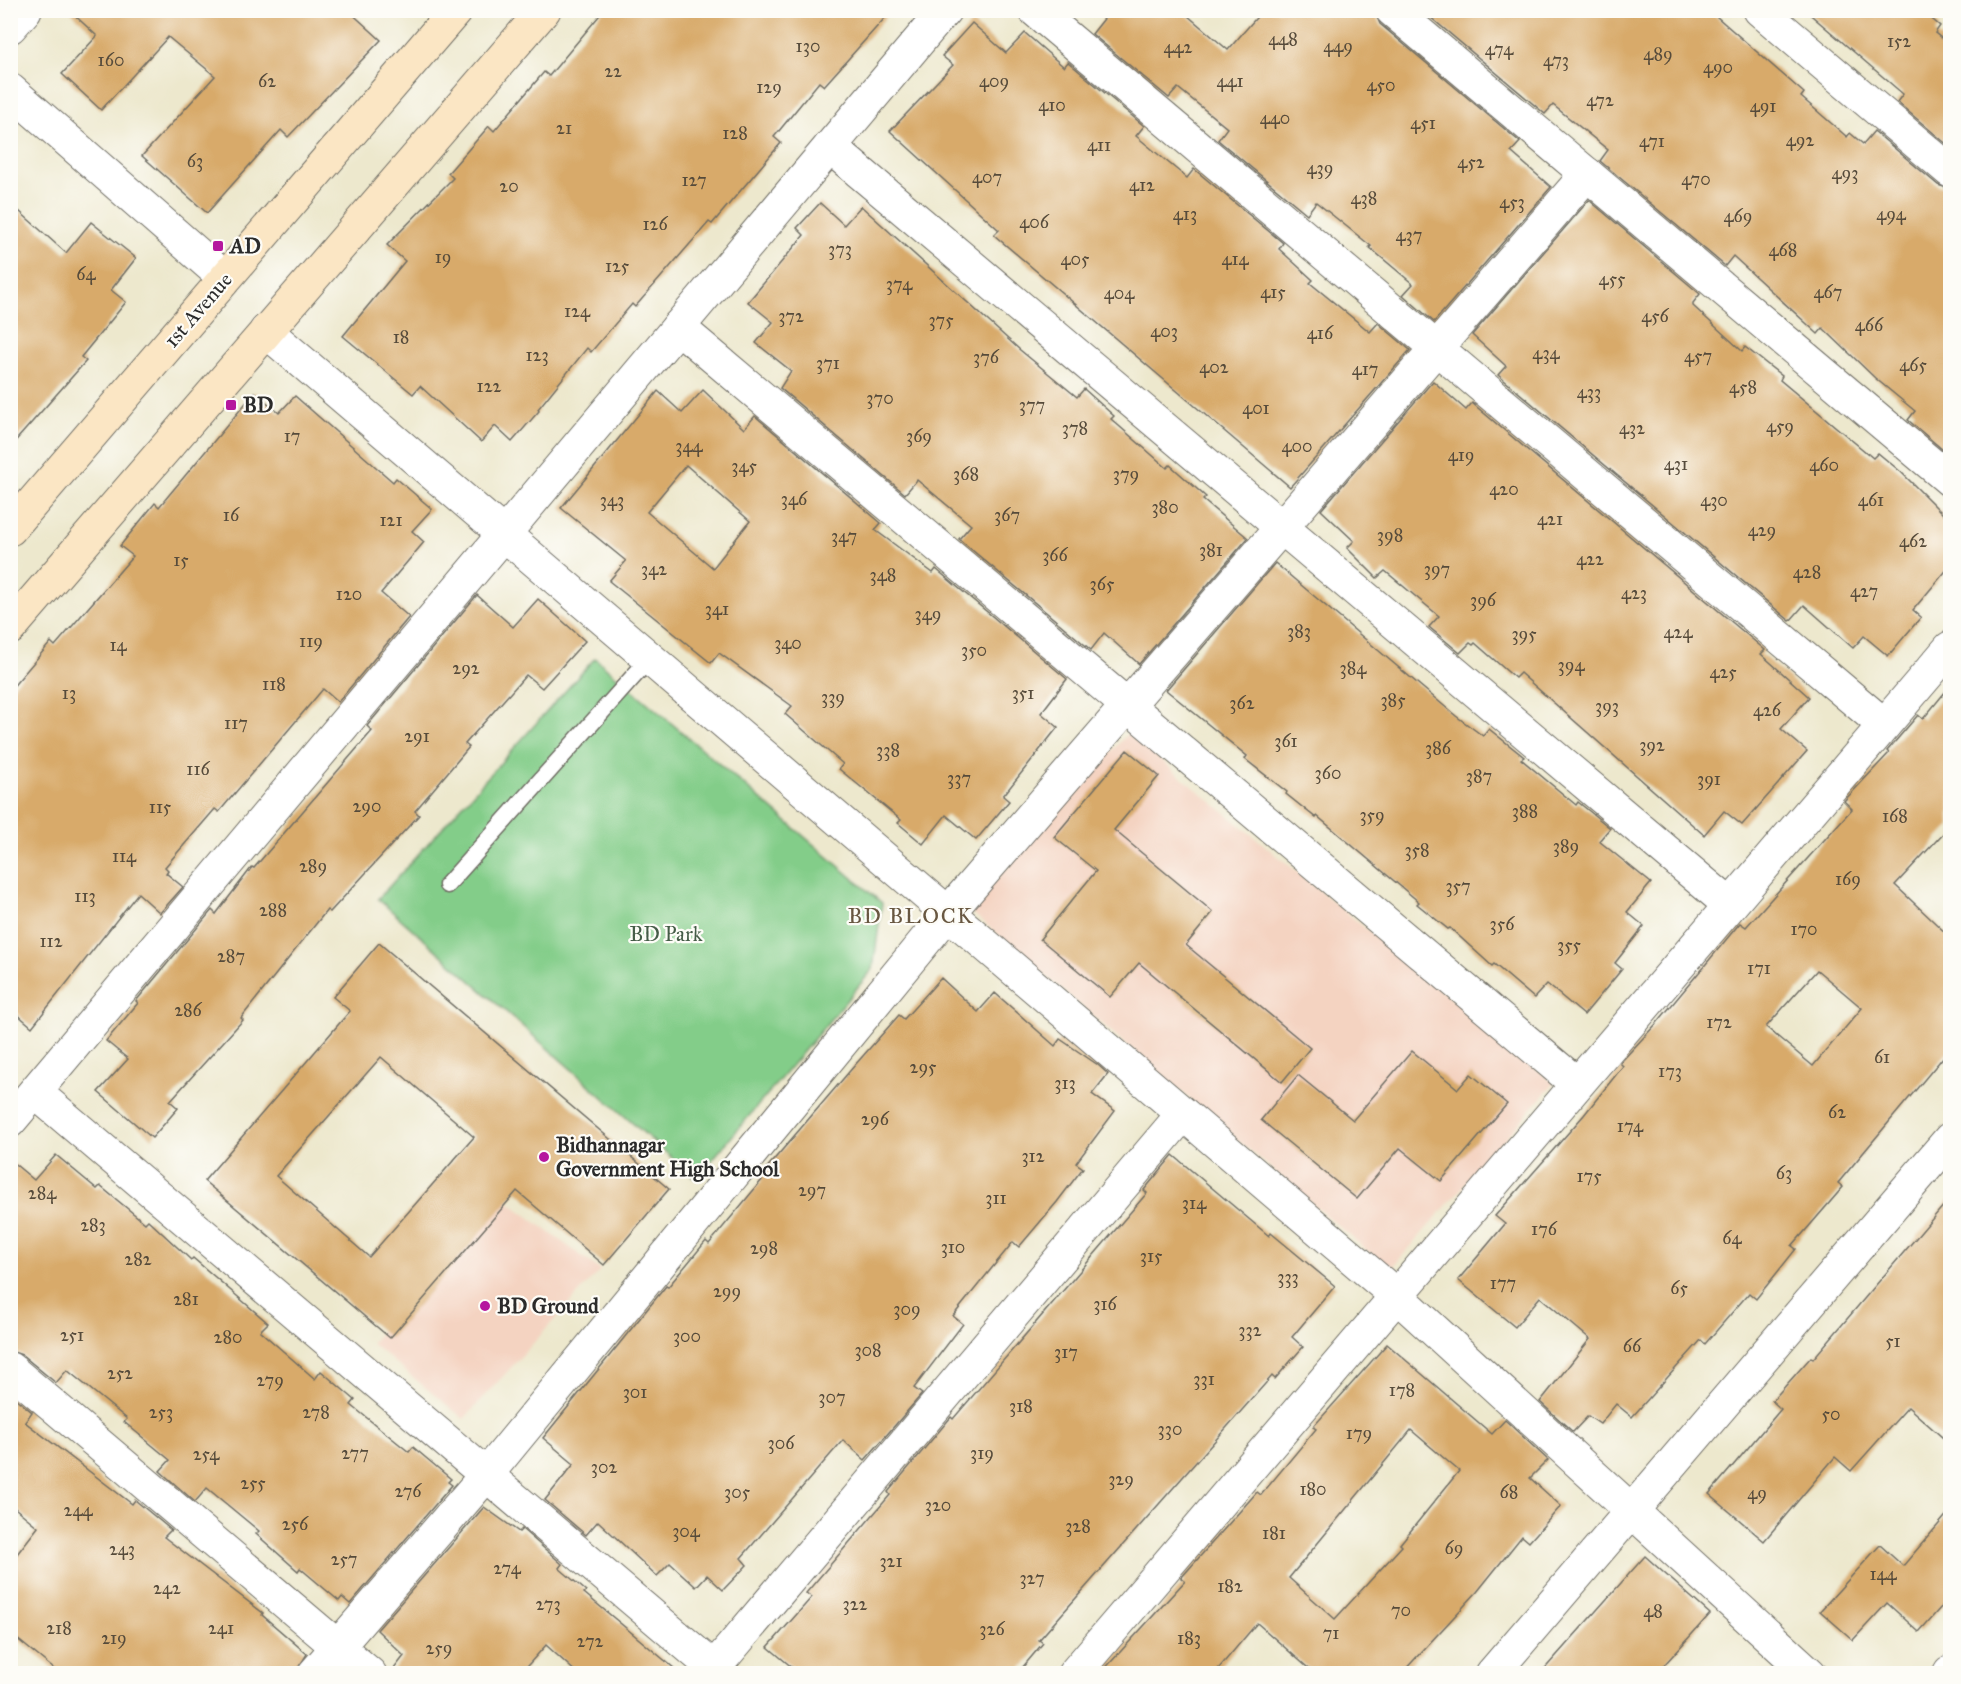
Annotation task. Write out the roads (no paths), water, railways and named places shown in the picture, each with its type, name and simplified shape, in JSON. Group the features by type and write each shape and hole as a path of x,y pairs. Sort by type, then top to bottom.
{"main road":[{"name":"1st Avenue","path":"10,529 456,10"},
{"path":"10,628 544,10"}],"street":[{"path":"10,27 25,10"},
{"path":"10,1121 945,10"},
{"path":"1035,10 1884,725"},
{"path":"1392,10 1950,480"},
{"path":"1760,10 1950,171"},
{"path":"10,90 225,279"},
{"path":"830,147 1730,905"},
{"path":"314,1674 487,1474 948,913 1587,174"},
{"path":"678,327 1577,1084"},
{"path":"266,331 1398,1297 1810,1674"},
{"path":"1074,1674 1950,648"},
{"path":"35,1092 717,1671 1183,1114"},
{"path":"1492,1674 1950,1139"},
{"path":"10,1368 370,1674"}],"lane":[{"path":"447,885 650,658"}],"place":[{"name":"AD","path":"218,246"},
{"name":"BD","path":"231,405"},
{"name":"Bidhannagar Government High School","path":"544,1157"},
{"name":"BD Ground","path":"485,1306"}],"district":[{"name":"BD BLOCK","path":"911,915"}],"park label":[{"name":"BD Park","path":"666,934"}]}
